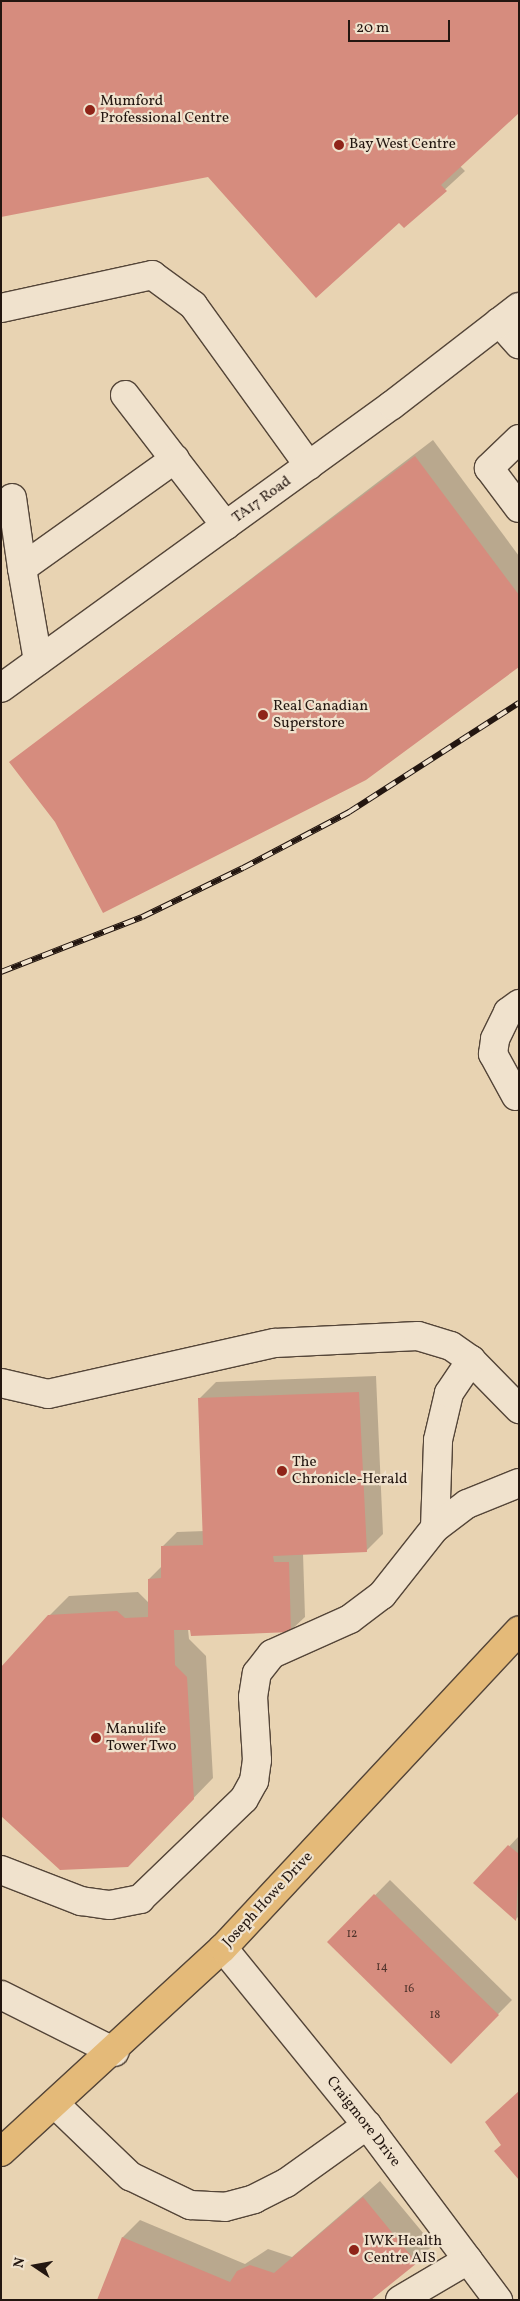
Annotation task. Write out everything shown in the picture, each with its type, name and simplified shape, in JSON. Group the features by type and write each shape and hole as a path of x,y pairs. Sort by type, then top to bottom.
{"main road":[{"name":"Joseph Howe Drive","path":"1,2152 115,2052 223,1948 519,1631"}],"street":[{"path":"1,308 152,275 192,305 309,466"},
{"path":"509,314 519,344"},
{"name":"TA17 Road","path":"1,688 309,466 509,314"},
{"path":"125,395 226,526"},
{"path":"519,439 489,468 519,508"},
{"path":"22,568 175,459"},
{"path":"12,498 38,661"},
{"path":"516,1096 493,1054 494,1039 508,1012 519,1004"},
{"path":"1,1383 48,1394 275,1342 388,1335 418,1336 451,1346 471,1360 519,1409"},
{"path":"435,1528 438,1440 449,1393 471,1360"},
{"path":"1,1870 81,1902 110,1905 140,1899 244,1799 254,1781 257,1760 253,1697 257,1674 272,1654 350,1619 382,1595 435,1528 467,1504 519,1483"},
{"name":"Craigmore Drive","path":"223,1948 367,2126 498,2300"},
{"path":"1,1995 115,2052"},
{"path":"56,2105 130,2176 190,2205 225,2206 254,2199 286,2183 367,2126"},
{"path":"400,2300 468,2260"}],"building":[{"name":"Bay West Centre","path":"1,1 519,1 519,113 441,185 447,191 404,228 399,223 316,298 208,177 1,217"},
{"name":"Real Canadian Superstore","path":"415,456 519,595 519,667 366,780 103,913 55,822 9,762"},
{"path":"359,1392 367,1552 273,1556 274,1562 289,1562 291,1632 191,1636 190,1630 174,1630 175,1665 187,1677 194,1799 128,1867 60,1870 1,1816 1,1667 48,1615 117,1611 125,1618 148,1617 148,1579 161,1578 161,1546 203,1545 198,1398"},
{"path":"508,1845 519,1854 516,1921 473,1883"},
{"path":"374,1894 499,2015 451,2064 327,1942"},
{"path":"519,2091 519,2180 494,2151 501,2145 485,2122"},
{"name":"IWK Health Centre AIS","path":"363,2197 417,2263 371,2300 97,2300 122,2237 230,2282 237,2271 250,2265 274,2273"}],"railway":[{"path":"1,972 142,917 243,868 349,812 519,703"}],"place":[{"name":"Mumford Professional Centre","path":"90,110"},
{"name":"Bay West Centre","path":"339,145"},
{"name":"Real Canadian Superstore","path":"263,715"},
{"name":"The Chronicle-Herald","path":"282,1471"},
{"name":"Manulife Tower Two","path":"96,1738"},
{"name":"IWK Health Centre AIS","path":"354,2250"}]}
